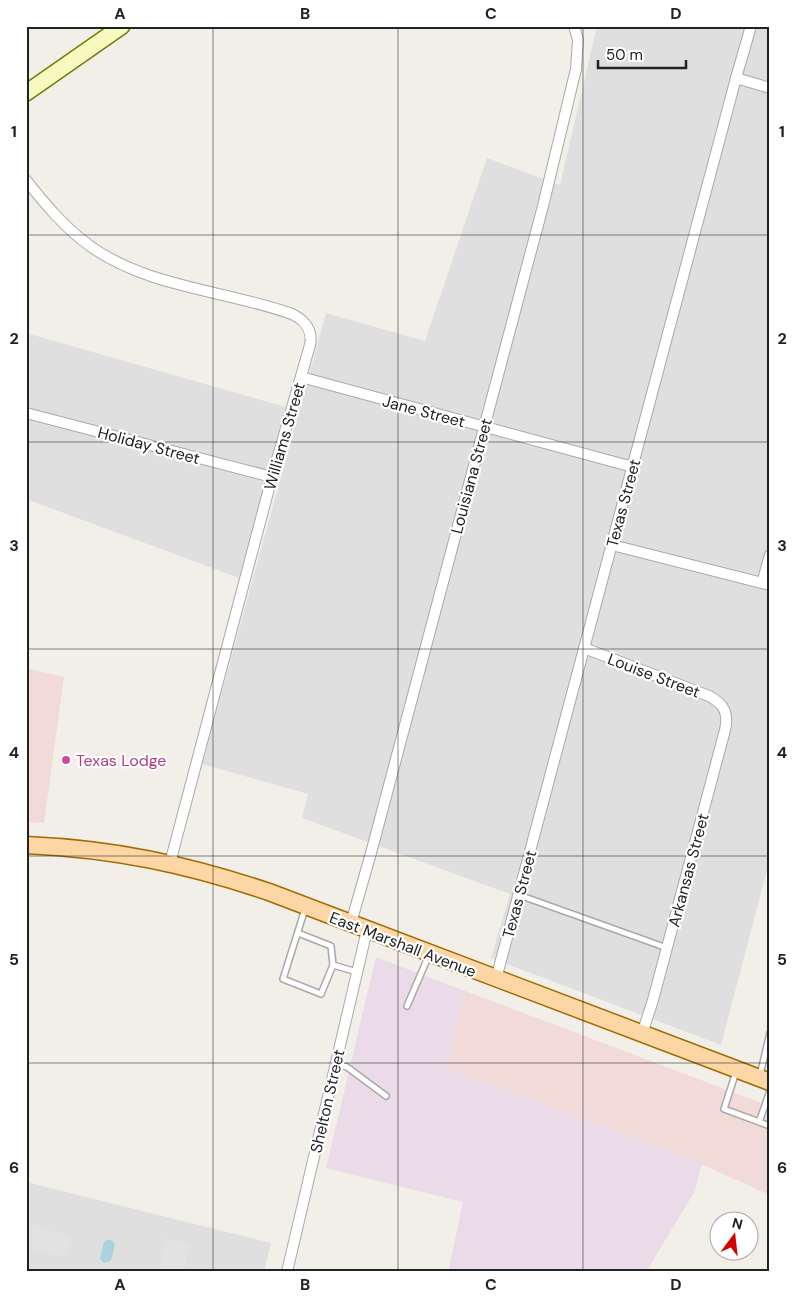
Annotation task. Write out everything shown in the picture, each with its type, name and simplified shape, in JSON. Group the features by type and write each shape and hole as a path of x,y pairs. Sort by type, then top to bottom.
{"main road":[{"path":"26,93 122,26"},
{"name":"East Marshall Avenue","path":"26,845 94,850 170,863 227,878 351,923 737,1070 766,1083"}],"street":[{"name":"Louisiana Street","path":"351,923 372,853 543,206 576,69 578,40 574,26"},
{"name":"Texas Street","path":"496,979 751,26"},
{"path":"736,78 770,88"},
{"name":"Williams Street","path":"26,180 49,208 76,234 90,246 117,262 152,276 287,312 301,319 310,331 311,340 272,477 170,863"},
{"name":"Jane Street","path":"301,377 633,468"},
{"name":"Holiday Street","path":"26,413 272,477"},
{"path":"612,545 766,584 770,555"},
{"name":"Louise Street","path":"584,648 709,696 723,706"},
{"name":"Arkansas Street","path":"642,1034 653,1000 725,730 727,714 723,706"},
{"name":"Shelton Street","path":"287,1272 367,930"}],"lane":[{"path":"519,895 667,948"},
{"path":"298,934 331,946 332,965 321,994 283,980 306,906"},
{"path":"407,1006 429,954"},
{"path":"332,965 357,972"},
{"path":"759,1122 766,1083 770,1033"},
{"path":"336,1064 347,1067 386,1096"},
{"path":"737,1070 724,1109 770,1126"}],"shaded area":[{"path":"597,26 770,26 770,859 721,1045 491,958 510,894 302,818 308,794 202,764 326,313 425,341 487,158 560,185"},
{"path":"26,333 286,407 239,578 26,499"},
{"path":"26,668 64,677 44,823 26,822"},
{"path":"376,957 465,991 446,1068 702,1163 695,1191 646,1272 448,1272 463,1202 326,1168"},
{"path":"465,991 770,1106 770,1195 703,1165 446,1068"},
{"path":"26,1182 271,1243 264,1272 26,1272"},
{"path":"26,1224 71,1236 66,1257 31,1248 28,1258 26,1257"},
{"path":"166,1239 189,1244 183,1272 159,1272"}],"water":[{"path":"108,1240 115,1244 111,1261 104,1263 100,1259 104,1241"}],"place":[{"name":"Texas Lodge","path":"66,760"}]}
